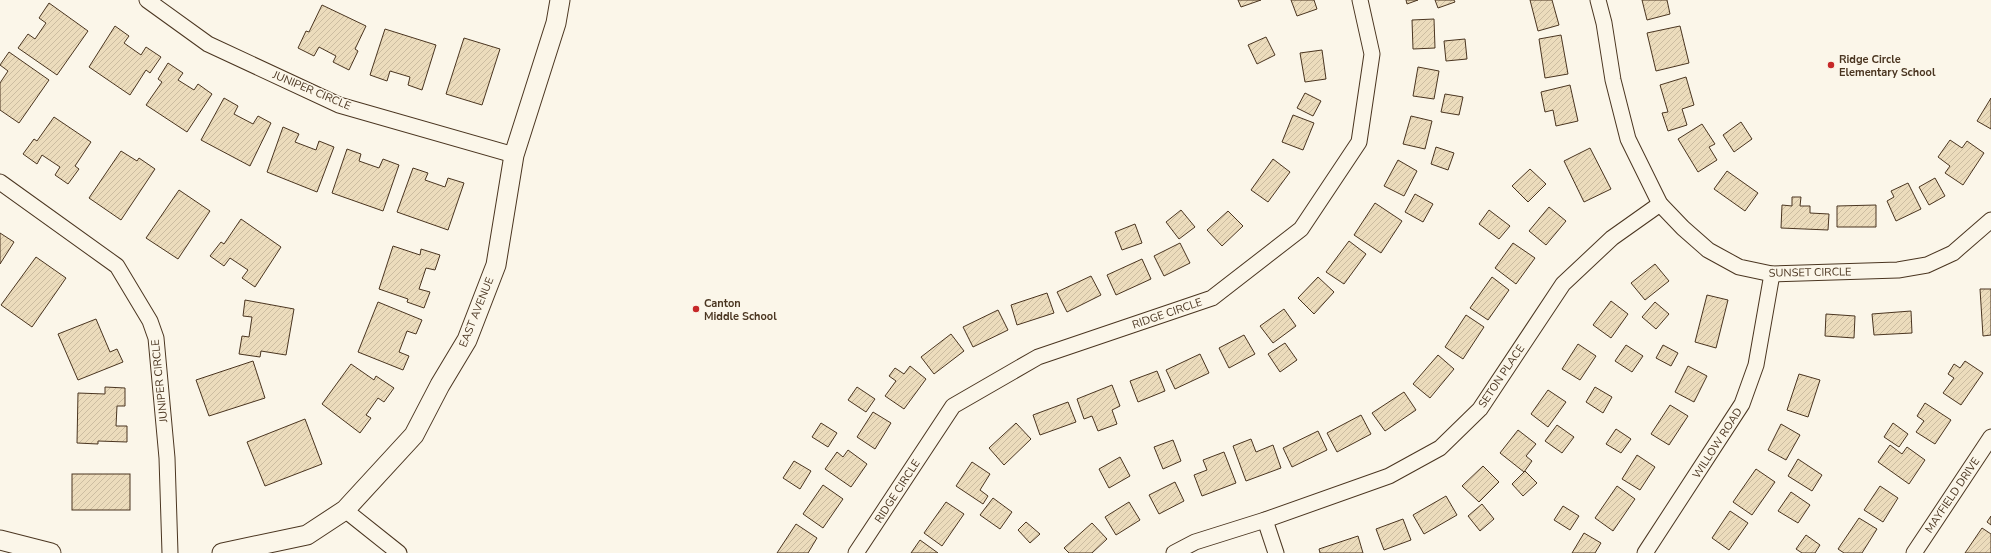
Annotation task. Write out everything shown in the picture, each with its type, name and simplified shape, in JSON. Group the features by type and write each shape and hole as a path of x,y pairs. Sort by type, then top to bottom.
{"street":[{"name":"JUNIPER CIRCLE","path":"147,0 208,44 339,105 514,155"},
{"name":"EAST AVENUE","path":"222,553 307,535 345,510 414,435 440,385 467,340 496,265 514,155 556,23 560,0"},
{"name":"RIDGE CIRCLE","path":"856,553 953,406 1038,357 1212,298 1301,228 1359,142 1372,54 1360,0"},
{"name":"SUNSET CIRCLE","path":"1598,0 1604,23 1613,80 1628,139 1660,204 1683,228 1708,250 1739,267 1772,274 1898,270 1927,265 1953,253 1990,223"},
{"name":"JUNIPER CIRCLE","path":"0,182 117,266 150,321 156,338 167,458 170,553"},
{"name":"SETON PLACE","path":"1174,553 1195,542 1265,520 1389,476 1440,448 1480,409 1563,284 1612,238 1660,204"},
{"name":"WILLOW ROAD","path":"1645,553 1742,404 1756,365 1772,274"},
{"name":"MAYFIELD DRIVE","path":"1914,553 1991,437"},
{"path":"345,510 399,553"},
{"path":"1265,520 1276,553"},
{"path":"0,540 51,553"}],"building":[{"path":"1238,0 1261,0 1241,7"},
{"path":"1291,0 1314,0 1317,9 1297,16"},
{"path":"1406,0 1418,0 1407,4"},
{"path":"1435,0 1454,0 1455,2 1438,8"},
{"path":"1530,0 1552,0 1559,25 1538,31"},
{"path":"1642,0 1667,0 1670,14 1647,20"},
{"path":"49,3 88,31 57,75 18,48 28,34 35,39 46,23 39,18"},
{"path":"322,5 366,26 355,49 358,51 349,70 333,62 336,56 319,47 314,56 298,48 306,31 309,32"},
{"path":"1434,19 1435,48 1413,49 1412,20"},
{"path":"115,26 129,36 124,43 141,55 146,47 161,57 150,73 146,70 130,95 89,67"},
{"path":"1680,26 1689,63 1656,71 1647,33"},
{"path":"385,29 436,45 422,90 408,85 410,77 390,71 387,81 370,75"},
{"path":"1561,35 1568,74 1545,78 1539,39"},
{"path":"1266,37 1275,55 1257,64 1248,45"},
{"path":"464,38 500,49 482,105 446,94"},
{"path":"1465,39 1467,59 1446,61 1444,41"},
{"path":"1322,50 1326,79 1305,82 1300,53"},
{"path":"9,52 49,80 19,123 0,110 0,83 8,71 0,65"},
{"path":"168,63 183,73 178,80 194,90 198,84 212,94 187,132 146,105 162,82 158,79"},
{"path":"1418,67 1439,71 1434,99 1413,96"},
{"path":"1686,77 1694,105 1682,109 1687,125 1668,131 1662,113 1668,112 1660,85"},
{"path":"1570,85 1578,121 1556,126 1553,110 1545,112 1541,92"},
{"path":"1305,93 1321,101 1313,116 1297,108"},
{"path":"1445,94 1463,97 1459,115 1441,112"},
{"path":"224,98 238,106 234,114 253,124 258,116 271,123 250,166 201,140"},
{"path":"1991,98 1991,129 1977,121"},
{"path":"1293,115 1314,123 1303,150 1282,142"},
{"path":"1411,116 1432,121 1425,149 1403,144"},
{"path":"54,117 91,142 75,166 79,169 68,184 55,175 60,167 42,155 37,164 23,154 34,139 37,141"},
{"path":"1741,122 1752,139 1734,152 1723,135"},
{"path":"1702,124 1715,144 1709,147 1717,160 1698,172 1678,139"},
{"path":"283,127 299,134 295,142 316,150 319,141 334,147 317,192 267,172"},
{"path":"1950,140 1962,148 1967,141 1984,153 1963,185 1945,173 1950,166 1938,157"},
{"path":"1436,147 1454,153 1448,170 1431,164"},
{"path":"1590,148 1611,189 1584,202 1564,161"},
{"path":"347,149 361,154 359,161 379,168 383,159 399,165 383,211 332,193"},
{"path":"121,151 137,161 139,158 155,169 121,220 89,198"},
{"path":"1273,159 1290,172 1268,202 1251,190"},
{"path":"1398,160 1417,171 1404,196 1384,186"},
{"path":"413,168 428,173 425,180 445,187 448,178 464,183 448,230 397,212"},
{"path":"1530,169 1546,184 1528,202 1512,186"},
{"path":"1727,171 1758,193 1745,211 1714,189"},
{"path":"1935,178 1945,196 1929,205 1919,187"},
{"path":"1908,183 1921,209 1896,221 1887,201 1894,197 1891,191"},
{"path":"179,190 210,211 178,259 146,238"},
{"path":"1415,194 1433,204 1423,222 1405,212"},
{"path":"1792,197 1801,197 1800,206 1810,206 1810,213 1829,214 1828,230 1781,228 1782,205 1792,206"},
{"path":"1375,203 1402,221 1381,253 1354,235"},
{"path":"1876,205 1876,227 1837,227 1837,206"},
{"path":"1549,207 1566,221 1546,245 1529,231"},
{"path":"1181,210 1195,227 1179,239 1166,222"},
{"path":"1489,210 1510,226 1499,239 1479,224"},
{"path":"1228,211 1243,226 1222,246 1207,230"},
{"path":"241,219 281,247 255,287 242,278 248,270 230,258 224,266 210,256 221,242 224,244"},
{"path":"1135,224 1142,243 1122,250 1115,232"},
{"path":"0,233 14,242 0,264"},
{"path":"1349,241 1366,254 1344,284 1326,272"},
{"path":"1180,243 1190,263 1164,276 1154,256"},
{"path":"1513,243 1535,258 1516,284 1495,268"},
{"path":"393,246 420,255 421,249 440,255 435,270 426,268 419,289 430,292 424,308 407,302 408,299 379,289"},
{"path":"36,257 66,278 32,327 1,305"},
{"path":"1142,259 1151,279 1116,295 1107,275"},
{"path":"1655,264 1669,281 1645,300 1631,283"},
{"path":"1091,276 1101,295 1067,312 1057,292"},
{"path":"1318,277 1334,292 1314,314 1298,298"},
{"path":"1492,277 1509,290 1488,320 1470,308"},
{"path":"1980,289 1991,289 1991,335 1983,336"},
{"path":"1047,293 1054,313 1017,325 1011,305"},
{"path":"1707,295 1728,300 1716,348 1695,342"},
{"path":"245,300 294,309 286,355 261,351 260,357 239,354 242,336 249,337 252,317 243,316"},
{"path":"1611,301 1628,314 1611,338 1593,325"},
{"path":"378,302 422,320 416,334 407,331 399,352 409,356 403,370 358,352"},
{"path":"1655,302 1669,314 1656,329 1642,317"},
{"path":"1284,309 1296,326 1273,343 1260,326"},
{"path":"998,310 1008,330 973,347 963,327"},
{"path":"1911,311 1912,333 1874,335 1872,314"},
{"path":"1826,314 1855,316 1854,338 1825,336"},
{"path":"1466,315 1484,327 1463,359 1445,347"},
{"path":"96,319 110,352 117,349 123,362 78,380 58,334"},
{"path":"951,334 964,351 934,374 921,357"},
{"path":"1244,335 1255,354 1229,368 1219,348"},
{"path":"1285,343 1297,360 1280,372 1268,354"},
{"path":"1578,344 1596,356 1580,380 1562,369"},
{"path":"1626,345 1643,356 1632,372 1615,361"},
{"path":"1663,345 1678,353 1671,366 1656,358"},
{"path":"1200,354 1209,373 1175,389 1166,370"},
{"path":"1438,355 1454,369 1430,398 1413,384"},
{"path":"253,361 265,398 209,416 196,380"},
{"path":"1965,361 1983,373 1961,405 1943,393 1954,378 1948,374 1954,364 1960,368"},
{"path":"351,364 374,380 376,376 394,388 384,402 378,398 366,415 371,418 360,433 322,404"},
{"path":"910,366 926,379 904,409 885,396 896,381 889,376 895,368 904,374"},
{"path":"1688,366 1707,376 1694,402 1675,392"},
{"path":"1157,371 1165,391 1138,402 1130,381"},
{"path":"1799,374 1820,380 1808,417 1787,410"},
{"path":"1112,385 1120,406 1112,410 1117,424 1098,431 1092,416 1084,419 1077,399"},
{"path":"105,387 125,388 125,406 117,406 116,426 127,426 127,442 98,441 98,444 77,443 78,393 105,394"},
{"path":"857,387 875,399 866,412 848,400"},
{"path":"1595,387 1612,397 1603,413 1586,402"},
{"path":"1548,390 1566,402 1548,427 1531,414"},
{"path":"1404,392 1416,410 1385,431 1372,413"},
{"path":"1068,402 1076,422 1040,435 1033,415"},
{"path":"1925,403 1951,420 1935,444 1916,432 1924,421 1917,416"},
{"path":"1670,405 1688,416 1669,445 1651,434"},
{"path":"873,412 891,423 875,449 857,437"},
{"path":"1361,415 1371,434 1337,452 1327,433"},
{"path":"305,419 322,464 265,486 247,442"},
{"path":"821,423 837,433 828,447 812,437"},
{"path":"1016,423 1031,439 1004,465 989,448"},
{"path":"1893,423 1908,434 1899,447 1884,437"},
{"path":"1781,424 1800,435 1786,460 1768,450"},
{"path":"1557,425 1574,437 1562,453 1545,441"},
{"path":"1616,429 1631,439 1621,453 1606,444"},
{"path":"1518,430 1536,444 1526,456 1532,461 1524,472 1500,453"},
{"path":"1318,431 1327,450 1292,467 1283,448"},
{"path":"1251,439 1256,452 1273,445 1281,468 1246,481 1233,446"},
{"path":"1173,440 1181,461 1163,469 1154,447"},
{"path":"1890,445 1902,454 1907,447 1925,460 1909,484 1878,462"},
{"path":"848,450 867,464 851,487 825,469 837,452 843,457"},
{"path":"1224,452 1236,483 1202,496 1194,475 1207,470 1203,460"},
{"path":"1637,455 1655,467 1640,490 1622,479"},
{"path":"1120,457 1130,476 1109,488 1099,469"},
{"path":"1798,459 1822,475 1812,491 1788,476"},
{"path":"794,461 811,471 800,489 783,478"},
{"path":"972,462 990,474 980,490 988,496 983,504 956,486"},
{"path":"1483,466 1499,482 1479,502 1462,486"},
{"path":"1756,469 1775,482 1752,515 1733,502"},
{"path":"1525,471 1537,483 1523,496 1512,484"},
{"path":"72,474 130,474 130,510 72,510"},
{"path":"1175,482 1184,501 1159,514 1149,495"},
{"path":"823,485 843,499 823,528 803,514"},
{"path":"1617,486 1635,499 1613,531 1595,518"},
{"path":"1880,486 1898,498 1883,522 1864,510"},
{"path":"1791,492 1810,505 1798,523 1778,511"},
{"path":"1446,496 1457,515 1424,534 1413,515"},
{"path":"993,498 1012,512 1000,529 980,515"},
{"path":"946,502 964,514 942,546 924,533"},
{"path":"1129,502 1140,520 1116,535 1105,517"},
{"path":"1482,504 1494,519 1480,531 1468,516"},
{"path":"1563,506 1579,516 1570,530 1554,520"},
{"path":"1730,511 1748,523 1729,550 1712,538"},
{"path":"1991,516 1991,525 1987,522"},
{"path":"1859,518 1877,529 1862,553 1844,553 1838,549"},
{"path":"1403,519 1411,540 1384,550 1376,529"},
{"path":"1026,522 1040,534 1030,543 1018,530"},
{"path":"1092,523 1107,539 1092,553 1069,553 1064,548"},
{"path":"796,524 817,538 808,553 777,553"},
{"path":"1982,528 1991,534 1991,553 1965,553"},
{"path":"1584,533 1601,543 1595,553 1572,553"},
{"path":"1806,535 1820,545 1815,553 1802,553 1796,549"},
{"path":"1358,536 1363,553 1320,553 1319,549"},
{"path":"920,540 938,553 911,553"}],"place":[{"name":"Ridge Circle Elementary School","path":"1831,65"},
{"name":"Canton Middle School","path":"696,309"}]}
